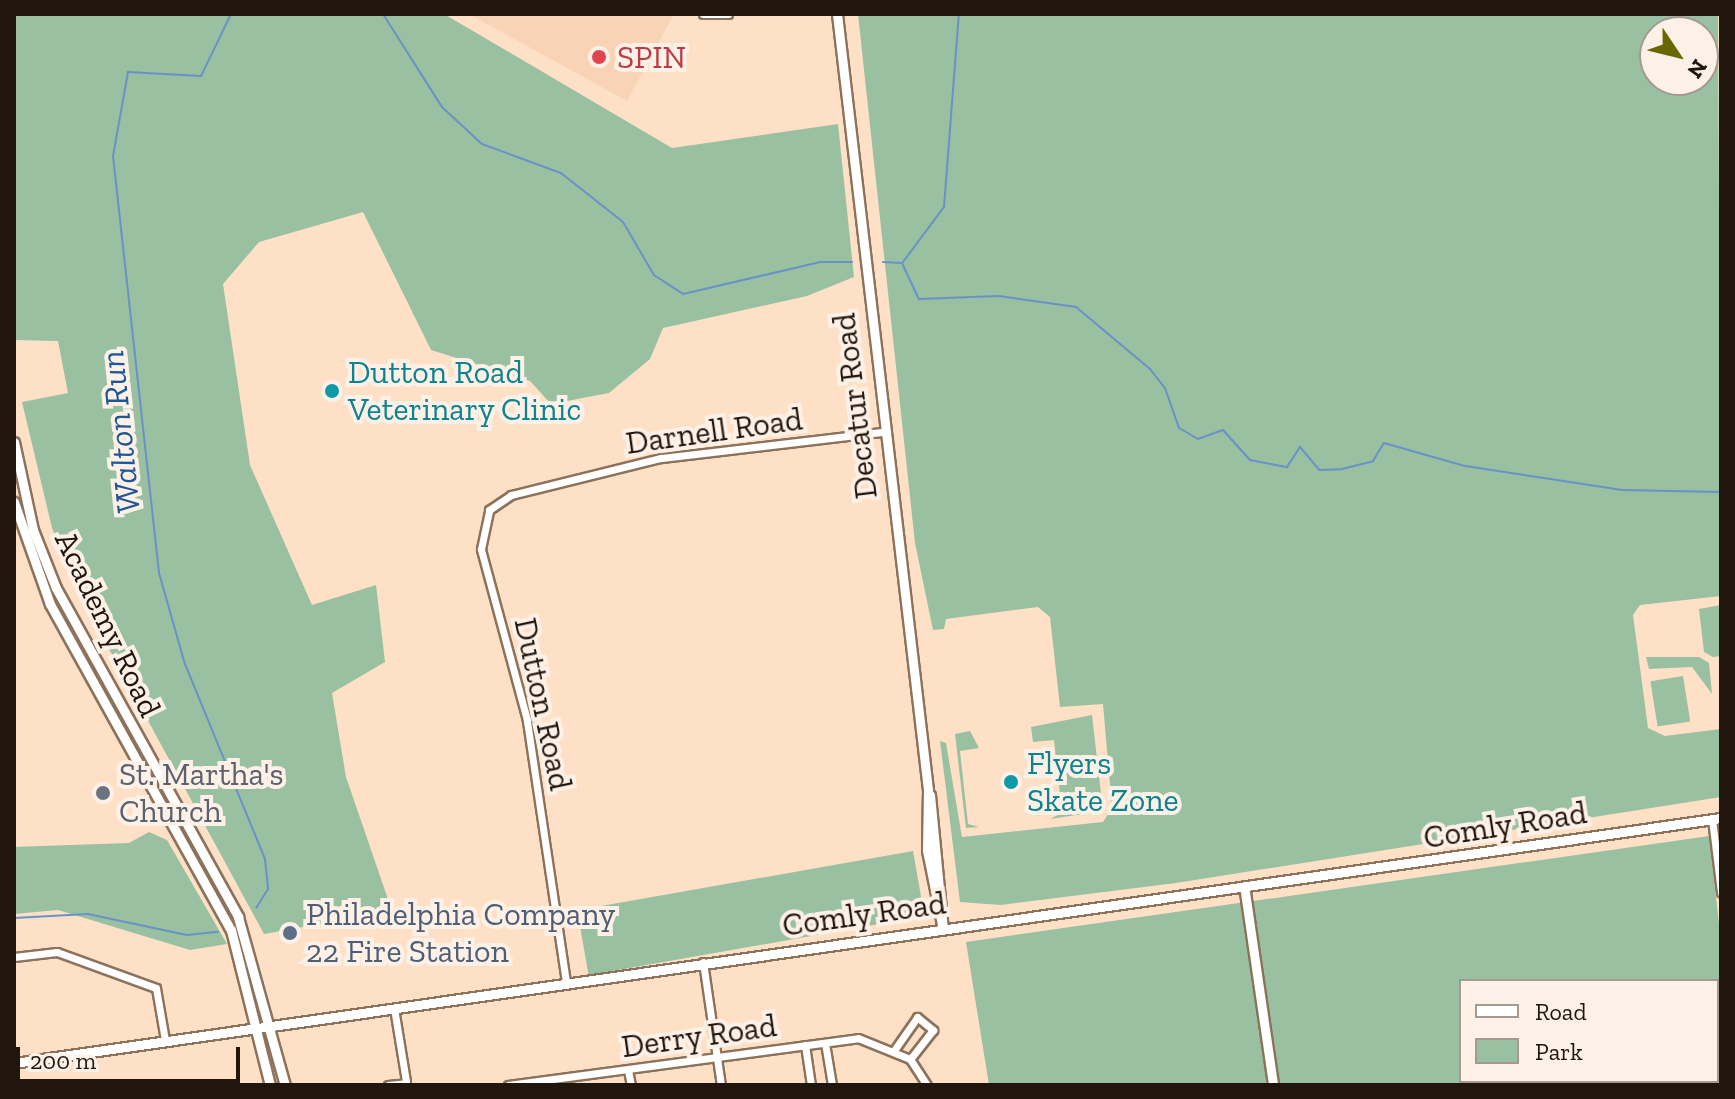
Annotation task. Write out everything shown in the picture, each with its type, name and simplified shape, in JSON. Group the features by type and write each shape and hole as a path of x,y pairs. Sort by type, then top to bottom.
{"street":[{"path":"703,14 728,14"},
{"name":"Decatur Road","path":"837,14 928,790 937,813 943,929"},
{"name":"Darnell Road","path":"553,485 661,458 884,432"},
{"name":"Academy Road","path":"14,442 33,530 56,588 238,917 285,1085"},
{"name":"Dutton Road","path":"553,485 496,502 479,536 527,720 566,982"},
{"name":"Academy Road","path":"14,502 50,604 231,930 270,1085"},
{"path":"166,813 177,806"},
{"path":"1717,818 1721,892"},
{"name":"Comly Road","path":"14,1063 703,962 1245,892 1717,818"},
{"path":"1245,892 1273,1085"},
{"path":"14,957 57,952 156,988 165,1040"},
{"path":"703,962 721,1085"},
{"path":"388,1085 406,1083 394,1008"},
{"path":"895,1049 917,1017 933,1030 910,1059 927,1085"},
{"name":"Derry Road","path":"508,1085 548,1083 858,1038 895,1049 910,1059"},
{"path":"825,1043 832,1085"},
{"path":"805,1045 811,1085"},
{"path":"628,1070 631,1085"}],"shaded area":[{"name":"SPIN","path":"469,14 674,14 627,101"}],"green space":[{"path":"14,14 444,14 672,148 838,124 854,277 807,296 663,328 650,359 609,393 551,404 530,381 431,350 363,212 259,242 223,284 250,465 312,605 376,585 385,662 332,693 346,777 392,911 264,934 90,614 52,528 22,402 68,393 58,341 14,340"},
{"path":"858,14 1718,14 1639,16 1639,96 1718,96 1721,596 1640,605 1633,615 1648,728 1665,736 1721,729 1721,797 1176,883 1001,905 960,902 940,741 946,743 962,837 1103,822 1112,808 1103,704 1060,707 1050,617 1038,607 946,619 944,629 933,630 915,543"},
{"path":"1721,605 1721,656 1713,657 1704,652 1699,609"},
{"path":"1646,657 1699,657 1709,663 1712,694 1692,667 1649,669"},
{"path":"1683,676 1690,721 1658,727 1650,681"},
{"path":"1092,715 1103,811 1050,819 1062,813 1054,740 1033,742 1031,727"},
{"path":"970,731 979,748 960,751 968,824 979,827 966,828 955,734"},
{"path":"149,832 167,840 227,944 190,950 58,910 14,914 14,847 129,843"},
{"path":"1709,836 1721,941 1721,1085 989,1085 966,942"},
{"path":"913,851 924,916 589,975 577,910"}],"waterway":[{"name":"Walton Run","path":"231,14 201,76 128,72 113,156 159,573 185,664 265,859 268,889 256,908"},
{"name":"Walton Run","path":"383,14 442,107 482,144 561,173 623,222 654,275 683,294 820,262 852,262"},
{"name":"Walton Run","path":"903,262 944,207 959,14"},
{"name":"Walton Run","path":"883,262 901,263"},
{"path":"902,263 919,299 999,296 1076,307 1150,369 1165,388 1179,428 1198,439 1223,430 1250,460 1287,467 1300,447 1319,470 1342,469 1373,461 1384,443 1465,466 1622,490 1721,492"},
{"name":"Walton Run","path":"14,918 88,914 187,935 218,932"}],"place":[{"name":"SPIN","path":"599,57"},
{"name":"Dutton Road Veterinary Clinic","path":"332,391"},
{"name":"Flyers Skate Zone","path":"1011,782"},
{"name":"St. Martha's Church","path":"103,793"},
{"name":"Philadelphia Company 22 Fire Station","path":"290,933"}]}
